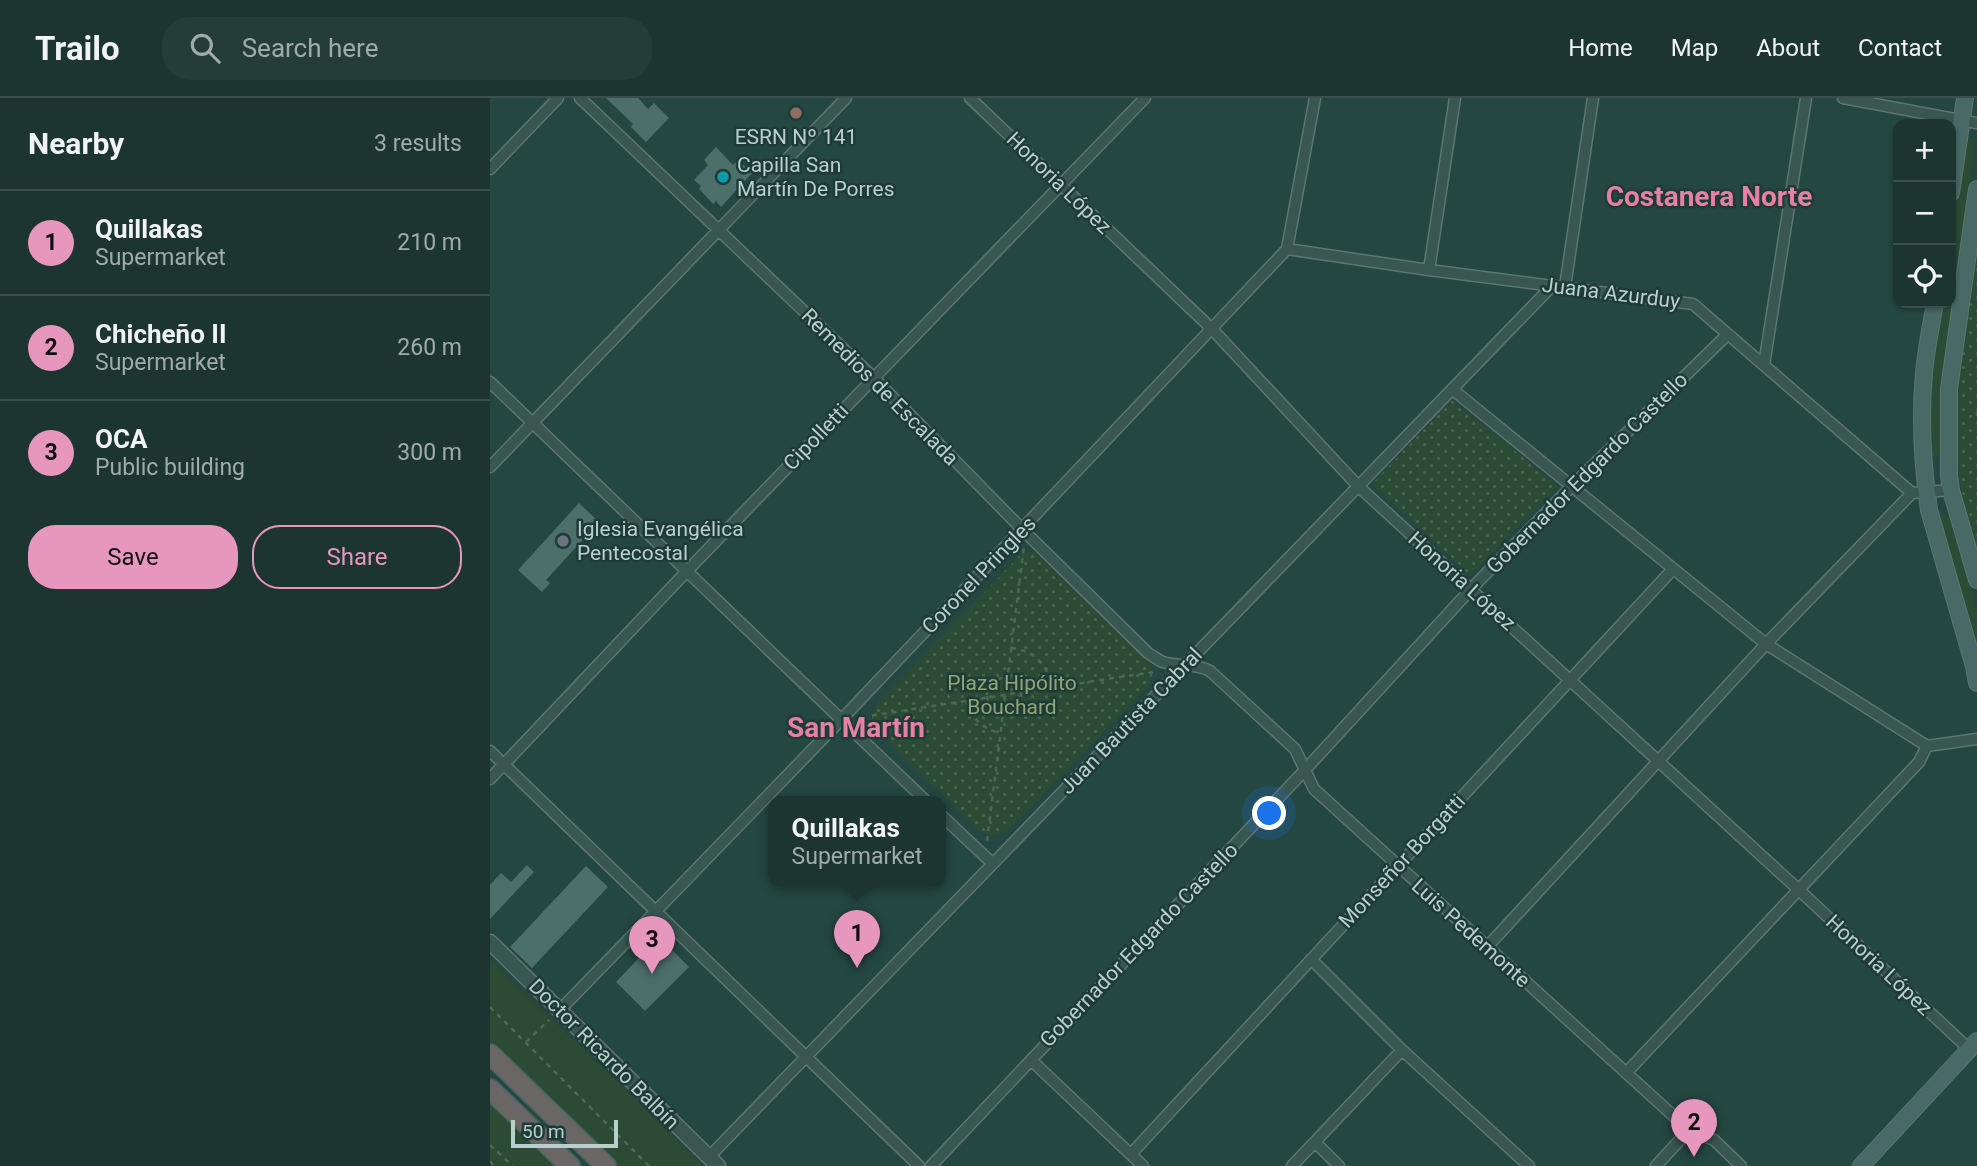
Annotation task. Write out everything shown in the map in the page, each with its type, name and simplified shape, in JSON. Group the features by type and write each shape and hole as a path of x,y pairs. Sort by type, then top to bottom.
{"highway":[{"path":"490,1054 606,1166"},
{"path":"490,1090 570,1166"}],"main road":[{"path":"1954,182 1969,121 1965,98"},
{"path":"1977,189 1949,389 1951,490 1977,580"},
{"path":"1934,308 1924,373 1924,463 1919,493 1928,510 1977,683"},
{"path":"1861,1166 1973,1045"}],"street":[{"path":"490,169 558,98"},
{"name":"Remedios de Escalada","path":"580,98 874,378 1148,653 1163,662 1184,666"},
{"path":"490,467 846,98"},
{"name":"Honoria López","path":"970,98 1212,329 1359,487 1799,890 1973,1045"},
{"name":"Cipolletti","path":"490,779 1144,98"},
{"path":"1287,249 1315,98"},
{"path":"1429,270 1454,98"},
{"path":"1559,286 1593,98"},
{"path":"1764,365 1806,98"},
{"path":"1843,98 1969,121"},
{"name":"Juana Azurduy","path":"1287,249 1693,304 1919,493"},
{"name":"Coronel Pringles","path":"560,1010 1024,531 1287,249"},
{"name":"Juan Bautista Cabral","path":"714,1161 806,1056 989,860 1184,666 1452,389 1559,286"},
{"name":"Gobernador Edgardo Castello","path":"931,1166 1305,770 1471,589 1728,334"},
{"path":"490,382 921,796"},
{"path":"1452,389 1766,644 1927,746 1977,739"},
{"path":"1488,947 1766,644 1919,493 1951,490"},
{"name":"Monseñor Borgatti","path":"1131,1154 1673,569"},
{"name":"Luis Pedemonte","path":"1184,666 1202,667 1210,671 1295,749 1314,789 1689,1130 1714,1140 1741,1166"},
{"path":"1626,1073 1919,762 1927,746"},
{"path":"490,751 919,1166"},
{"path":"946,820 989,860"},
{"name":"Doctor Ricardo Balbín","path":"490,942 714,1161"},
{"path":"1311,959 1402,1050 1529,1166"},
{"path":"1292,1166 1402,1050"},
{"path":"1031,1059 1143,1166"},
{"path":"1656,1166 1689,1130"},
{"path":"1315,1142 1339,1166"}],"path":[{"path":"989,860 1000,734 1024,531"},
{"path":"1011,648 1034,655 1044,666 1051,688"},
{"path":"841,720 1154,671"},
{"path":"1007,678 1015,682 1021,693 1020,702 1012,711 995,709 988,698 991,685 1000,679 1007,678"},
{"path":"966,701 977,722 1000,734"},
{"path":"490,1007 649,1166"},
{"path":"526,1042 560,1010"},
{"path":"490,1145 513,1166"},
{"path":"490,1161 494,1166"}],"green space":[{"path":"1971,138 1974,141 1974,150 1956,275 1956,194 1962,149 1966,140"},
{"path":"1977,245 1977,548 1964,504 1955,451 1955,389"},
{"path":"1940,308 1952,308 1942,397 1942,449 1937,458 1930,450 1932,367"},
{"path":"1452,400 1558,486 1470,575 1372,484"},
{"path":"1943,513 1952,519 1977,609 1977,648 1940,525"},
{"name":"Plaza Hipólito Bouchard","path":"1031,551 1040,553 1148,657 1153,673 1147,687 1008,831 993,836 981,832 876,730 872,717 877,704 1021,554"},
{"path":"490,959 704,1166 618,1166 490,1042"},
{"path":"490,1102 557,1166 490,1166"}],"building":[{"path":"606,98 638,98 648,109 654,103 669,118 646,142 631,127 633,124"},
{"name":"Capilla San Martín De Porres","path":"716,147 733,165 738,160 752,173 721,207 716,201 713,204 694,180 708,165 704,160"},
{"name":"Iglesia Evangélica Pentecostal","path":"579,503 599,522 546,580 550,583 542,592 518,570"},
{"path":"527,865 534,872 490,919 490,885 501,873 511,882"},
{"path":"586,866 608,887 532,968 510,947"},
{"path":"652,944 666,944 689,967 645,1011 616,982"}],"place":[{"name":"ESRN Nº 141","path":"796,113"},
{"name":"Capilla San Martín De Porres","path":"723,177"},
{"name":"Iglesia Evangélica Pentecostal","path":"563,541"},
{"name":"Quillakas","path":"857,968"},
{"name":"OCA","path":"652,974"},
{"name":"Chicheño II","path":"1694,1157"}],"district":[{"name":"Costanera Norte","path":"1709,196"},
{"name":"San Martín","path":"856,727"}]}
